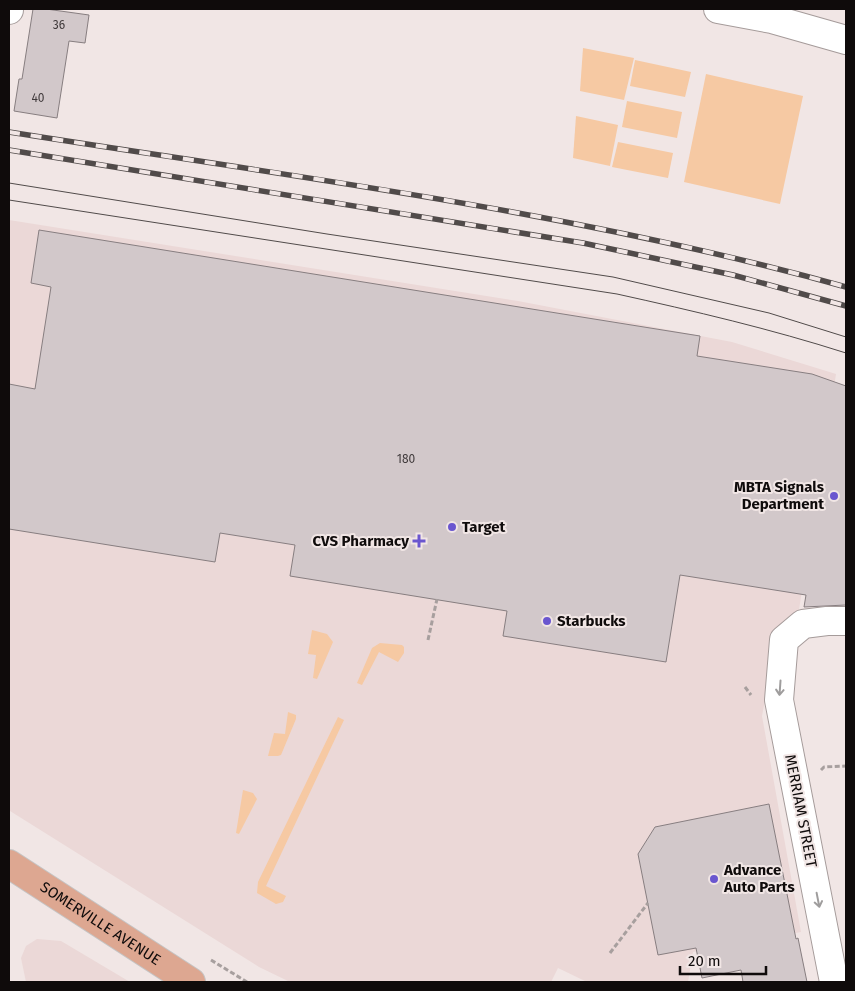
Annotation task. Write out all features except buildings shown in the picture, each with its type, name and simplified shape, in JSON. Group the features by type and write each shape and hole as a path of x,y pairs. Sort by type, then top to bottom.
{"main road":[{"name":"SOMERVILLE AVENUE","path":"9,864 191,982"}],"street":[{"path":"718,9 772,19 846,40"},
{"name":"MERRIAM STREET","path":"834,982 779,700 784,640 803,624 846,621"}],"path":[{"path":"428,640 437,599"},
{"path":"818,773 824,768 846,766"},
{"path":"610,953 648,903"}],"shaded area":[{"path":"583,48 634,58 624,100 580,91"},
{"path":"635,60 691,72 685,97 630,86"},
{"path":"706,74 803,96 780,204 684,182"},
{"path":"627,101 682,112 677,138 622,127"},
{"path":"576,116 618,125 610,166 573,158"},
{"path":"618,142 673,153 668,178 612,167"},
{"path":"9,220 518,301 732,342 836,374 798,616 777,637 762,716 801,932 693,952 688,982 587,982 558,968 551,982 290,982 259,967 10,811"},
{"path":"312,630 327,634 333,642 317,679 313,678 316,655 308,654"},
{"path":"380,643 402,645 404,653 398,662 379,652 362,685 357,683 372,648"},
{"path":"288,712 296,715 296,719 281,755 268,756 274,733 285,734"},
{"path":"338,717 344,720 266,886 286,896 283,902 276,904 257,893 258,882"},
{"path":"243,790 253,793 257,799 239,834 236,833"},
{"path":"37,939 61,941 130,982 26,982 21,958 26,946"}],"tram line":[{"path":"9,183 613,277 769,313 846,337"},
{"path":"9,200 617,294 732,321 846,353"}],"railway":[{"path":"9,132 325,180 535,216 743,260 846,287"},
{"path":"9,150 583,243 733,275 846,306"}],"place":[{"name":"MBTA Signals Department","path":"834,496"},
{"name":"Target","path":"452,527"},
{"name":"CVS Pharmacy","path":"419,541"},
{"name":"Starbucks","path":"547,621"},
{"name":"Advance Auto Parts","path":"714,879"}]}
